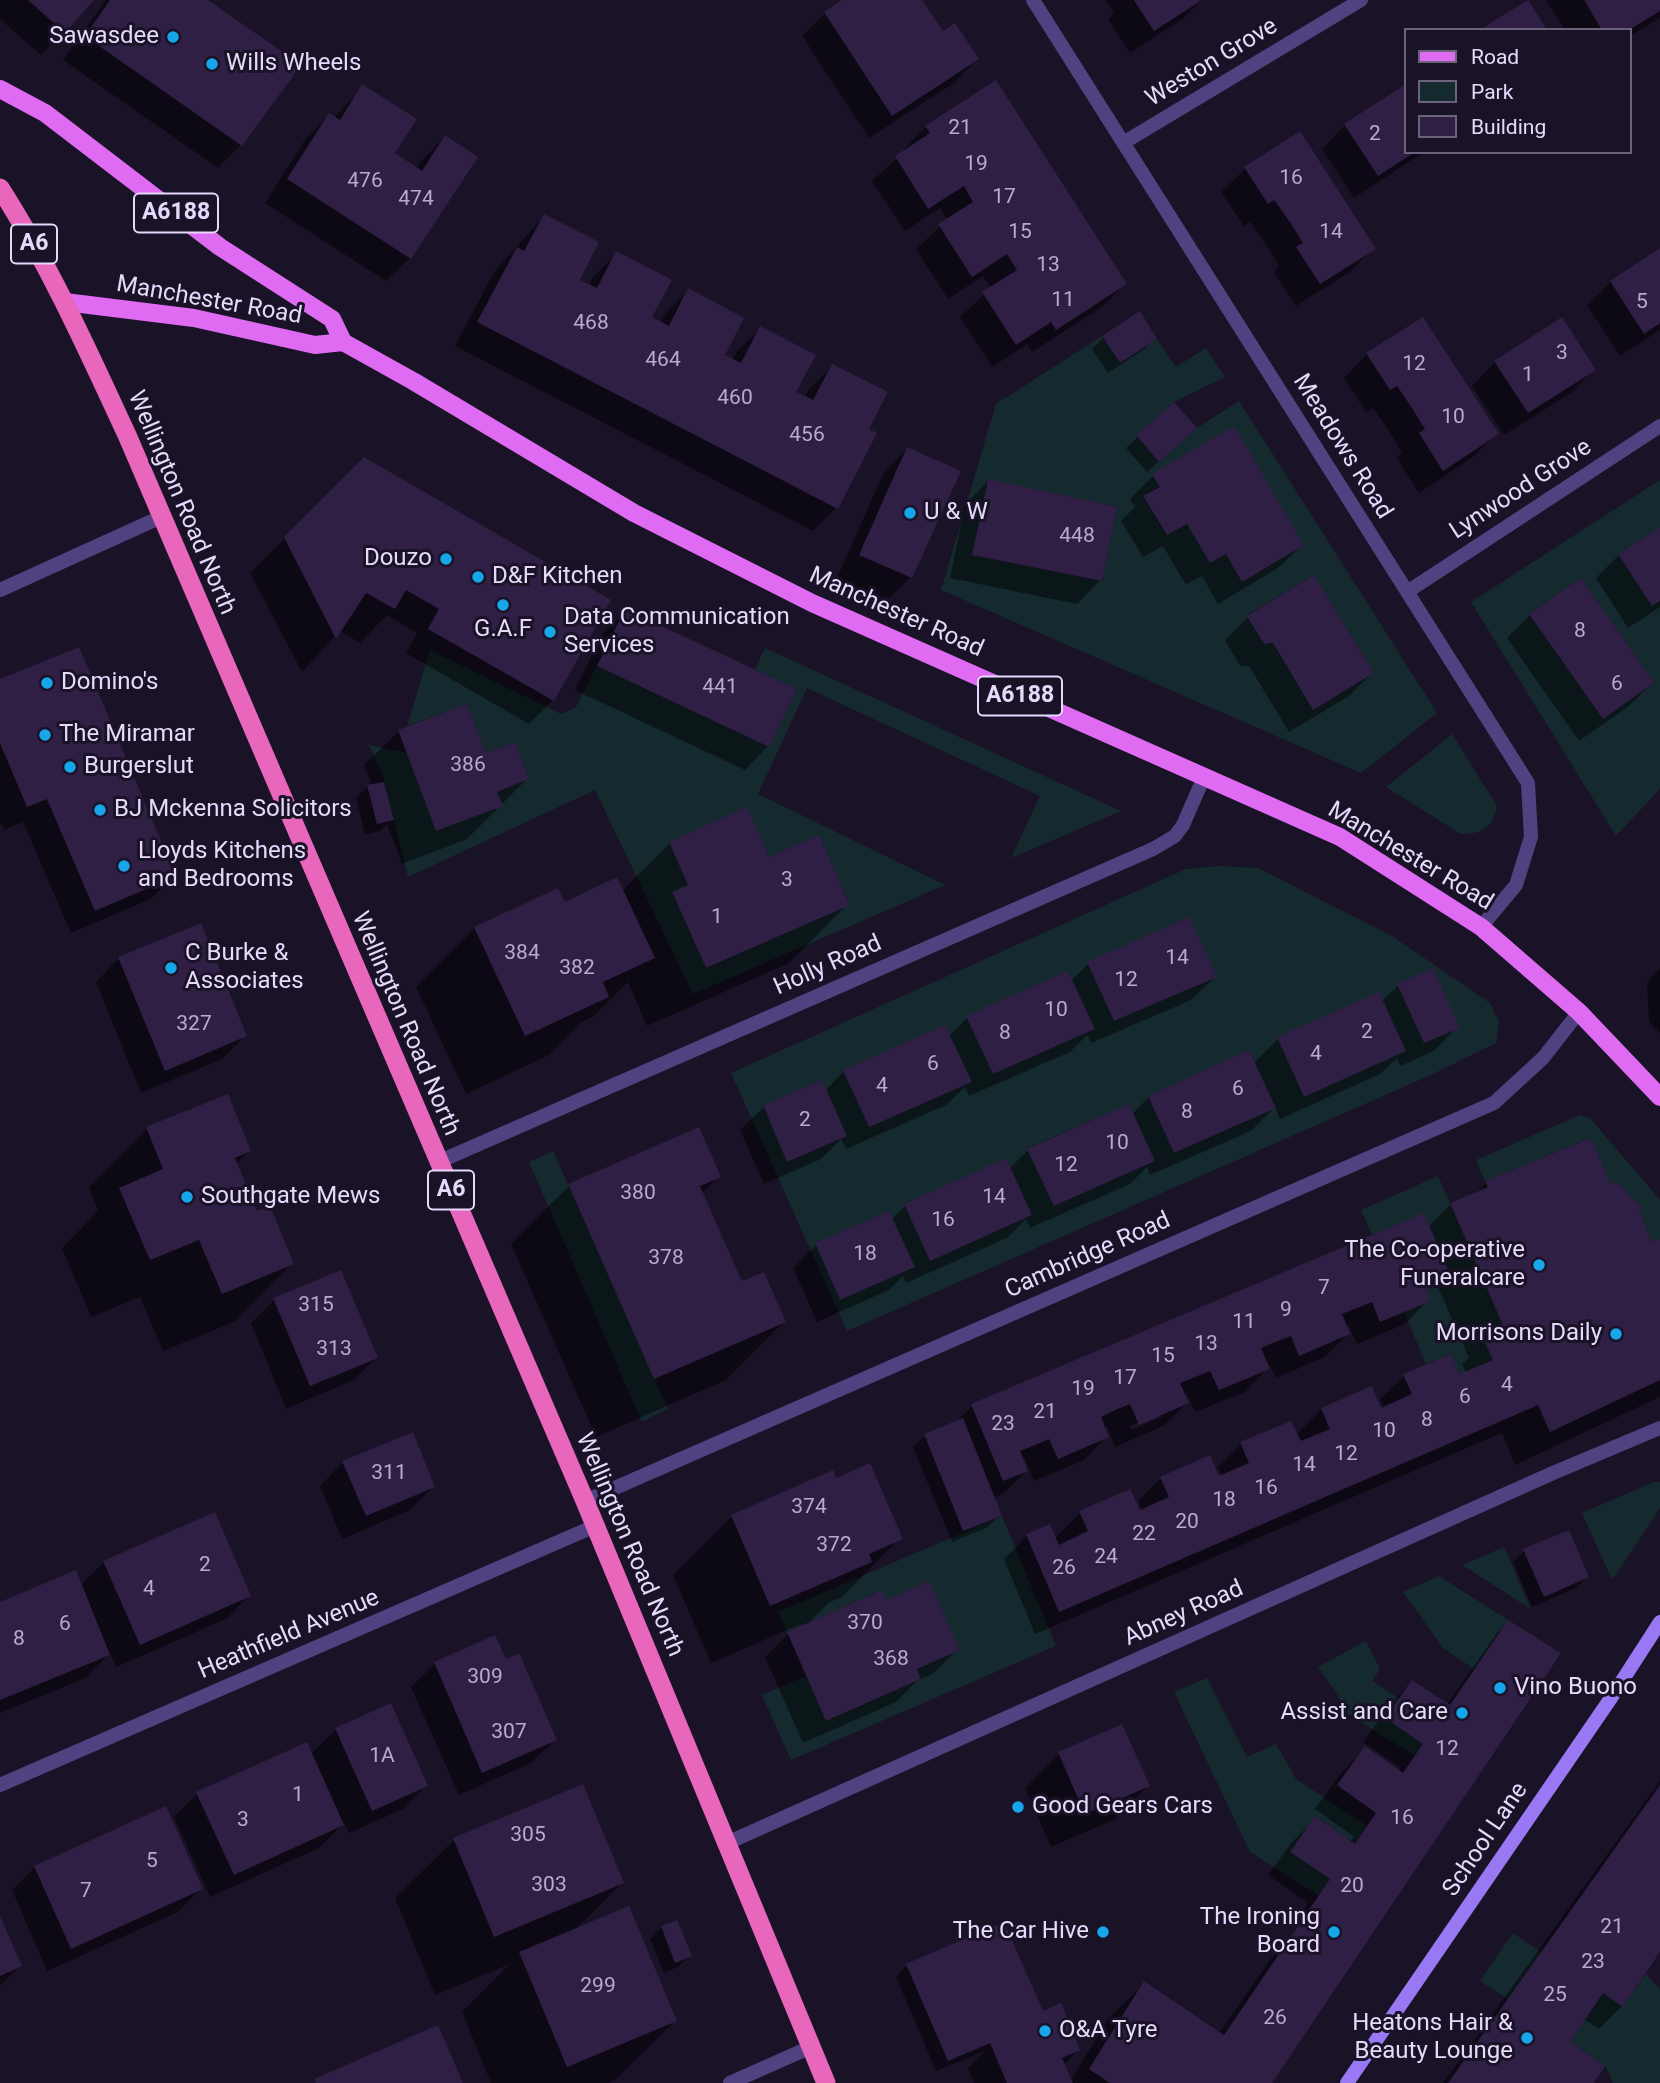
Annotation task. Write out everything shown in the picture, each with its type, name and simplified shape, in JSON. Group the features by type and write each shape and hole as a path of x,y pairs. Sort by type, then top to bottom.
{"highway":[{"name":"Wellington Road North","path":"0,188 28,232 65,302 127,435 585,1500 826,2083"}],"main road":[{"name":"Manchester Road","path":"0,89 45,113 220,247 332,319 343,342 634,513 800,597 1340,838 1481,927 1579,1012 1660,1097"},
{"name":"Manchester Road","path":"65,302 194,318 315,345 343,342"},
{"name":"School Lane","path":"1347,2083 1611,1698 1660,1622"}],"street":[{"name":"Meadows Road","path":"1032,0 1528,783 1531,838 1516,885 1481,927"},
{"name":"Weston Grove","path":"1123,144 1361,0"},
{"name":"Lynwood Grove","path":"1407,592 1660,426"},
{"path":"0,590 161,517"},
{"name":"Holly Road","path":"438,1162 1153,849 1175,836 1183,825 1204,777"},
{"name":"Cambridge Road","path":"585,1500 1494,1103 1543,1058 1579,1012"},
{"name":"Abney Road","path":"727,1843 1553,1473 1660,1428"},
{"name":"Heathfield Avenue","path":"0,1785 595,1526"},
{"path":"730,2083 811,2047"}],"green space":[{"path":"1102,336 1120,363 1157,339 1176,367 1206,348 1225,377 1174,402 1136,436 1159,462 1197,428 1239,401 1437,713 1361,773 941,590 996,404","holes":["1153,475 1304,545 1242,582 1226,554 1210,562 1187,524 1166,535 1143,496 1160,486","987,480 1117,507 1102,581 972,555","1314,575 1374,673 1313,710 1273,643 1264,644 1247,615"]},
{"path":"1660,480 1660,527 1618,554 1652,605 1660,601 1660,789 1616,836 1471,602","holes":["1581,578 1654,683 1603,719 1529,614"]},
{"path":"765,648 1121,811 1011,858 1040,796 807,688 758,794 945,885 693,994 595,790 408,877 383,776 369,745 407,753 437,831 502,806 497,792 529,779 515,742 486,753 467,704 407,726 430,650 561,714 576,707 597,666 769,747 797,689 755,669","holes":["747,808 769,857 819,835 850,904 706,968 672,893 688,885 669,842"]},
{"path":"1452,734 1497,806 1490,824 1475,833 1461,834 1386,787"},
{"path":"1221,866 1258,868 1392,936 1490,1003 1499,1022 1496,1043 1431,1075 847,1331 731,1073 1186,869","holes":["1088,963 1217,977 1114,1021","1433,969 1459,1028 1424,1043 1397,984","1068,971 1095,1029 993,1073 967,1016","1379,992 1405,1051 1354,1074","945,1025 971,1082 869,1126 844,1070","1249,1050 1276,1108 1174,1153 1148,1096","822,1080 846,1136 788,1162 763,1105","1129,1104 1155,1161 1054,1206 1028,1148","1006,1159 1032,1215 930,1260 904,1204","889,1211 914,1267 840,1299 815,1243"]},
{"path":"1580,1115 1590,1118 1660,1200 1660,1239 1652,1242 1639,1211 1643,1209 1617,1182 1611,1185 1590,1138 1485,1181 1476,1160"},
{"path":"553,1151 668,1409 642,1422 529,1162"},
{"path":"1438,1176 1505,1330 1485,1340 1493,1360 1459,1374 1450,1354 1426,1364 1404,1312 1430,1301 1422,1280 1448,1270 1424,1214 1372,1235 1361,1210"},
{"path":"1654,1482 1660,1482 1660,1508 1612,1580 1582,1513"},
{"path":"1002,1516 1056,1646 791,1760 762,1695 806,1676 827,1721 921,1679 917,1669 959,1650 929,1581 886,1600 881,1590 787,1632 778,1612"},
{"path":"1504,1547 1531,1609 1462,1565"},
{"path":"1439,1576 1508,1620 1474,1669 1444,1649 1403,1592"},
{"path":"1366,1641 1380,1669 1372,1681 1399,1699 1423,1744 1415,1756 1348,1714 1318,1667"},
{"path":"1207,1678 1247,1757 1276,1744 1296,1779 1367,1826 1355,1844 1316,1816 1290,1852 1330,1879 1319,1896 1250,1852 1174,1692"},
{"path":"1513,1933 1541,1952 1508,1999 1480,1981"},
{"path":"1646,1974 1660,1989 1660,2083 1613,2083 1605,2066 1570,2042 1603,1993 1623,2007"}],"building":[{"path":"28,0 94,0 65,33"},
{"path":"110,0 208,0 301,65 242,146 85,36"},
{"path":"842,0 922,0 943,31 955,23 979,59 892,116 824,12"},
{"path":"1134,0 1202,0 1154,31"},
{"path":"1528,0 1546,28 1484,28"},
{"path":"1584,0 1660,0 1660,11 1632,28 1601,28"},
{"path":"996,80 1127,284 1056,330 1051,322 1016,345 982,292 1017,270 1007,254 972,277 938,224 973,202 964,186 928,209 895,156 930,133 925,126"},
{"path":"362,84 417,119 395,153 422,171 445,135 478,157 411,259 287,179 329,113 340,120"},
{"path":"1404,85 1404,154 1412,154 1378,176 1344,124"},
{"path":"1300,131 1376,249 1320,284 1296,247 1303,243 1290,222 1274,200 1268,204 1244,167"},
{"path":"544,214 599,242 580,280 597,288 616,251 672,280 652,317 669,326 688,288 744,318 725,355 741,363 760,326 816,355 796,392 813,400 832,364 888,392 869,429 877,433 838,509 477,322 517,247 524,251"},
{"path":"1660,248 1660,323 1644,334 1610,281"},
{"path":"1140,311 1157,339 1120,363 1102,336"},
{"path":"1423,317 1499,434 1443,471 1419,433 1425,429 1412,408 1397,386 1390,390 1366,353"},
{"path":"1562,317 1596,370 1528,413 1494,361"},
{"path":"1174,402 1197,428 1159,462 1136,435"},
{"path":"1234,426 1304,545 1242,582 1226,554 1210,563 1187,524 1167,535 1143,496 1160,487 1152,474"},
{"name":"U & W","path":"907,447 961,471 912,578 859,555"},
{"path":"364,457 611,600 554,701 428,629 439,609 406,590 395,609 366,593 336,639 284,537"},
{"path":"988,479 1117,507 1102,581 972,555"},
{"path":"1660,527 1660,601 1652,606 1618,554"},
{"path":"1314,575 1374,673 1313,710 1273,643 1264,644 1247,616"},
{"path":"1581,578 1654,683 1603,719 1529,614"},
{"path":"625,609 797,689 769,747 597,666"},
{"path":"79,647 176,876 95,911 47,799 27,807 0,743 0,679"},
{"path":"467,704 486,753 515,742 529,779 497,792 503,806 436,831 398,730"},
{"path":"384,782 394,820 377,824 367,785"},
{"path":"747,807 769,857 819,835 850,905 706,968 672,892 688,885 669,842"},
{"path":"617,877 655,958 603,982 609,997 525,1036 474,927 558,888 565,902"},
{"path":"1189,917 1217,977 1114,1021 1087,962"},
{"path":"201,923 247,1036 165,1071 118,957"},
{"path":"1433,968 1460,1028 1424,1043 1397,984"},
{"path":"1068,971 1095,1029 993,1074 966,1016"},
{"path":"1379,992 1406,1051 1304,1097 1277,1037"},
{"path":"945,1025 972,1082 869,1127 843,1070"},
{"path":"1249,1050 1276,1108 1174,1153 1148,1096"},
{"path":"822,1080 847,1136 787,1162 763,1105"},
{"name":"Southgate Mews","path":"228,1094 251,1151 235,1158 257,1211 270,1206 294,1264 222,1294 199,1240 150,1260 119,1188 163,1169 146,1127"},
{"path":"1129,1104 1155,1161 1054,1206 1027,1149"},
{"path":"699,1127 721,1177 700,1186 736,1268 742,1281 764,1272 786,1322 654,1379 568,1184"},
{"path":"1591,1138 1611,1185 1616,1181 1644,1210 1639,1211 1652,1242 1660,1239 1660,1380 1550,1432 1538,1405 1059,1612 1026,1534 1050,1524 1059,1545 1088,1531 1079,1511 1130,1489 1140,1510 1169,1497 1160,1477 1210,1455 1219,1476 1249,1463 1240,1442 1291,1421 1301,1441 1330,1429 1321,1408 1372,1386 1381,1408 1412,1394 1403,1374 1451,1354 1459,1374 1493,1360 1484,1340 1505,1330 1450,1203 1488,1187 1485,1181"},
{"path":"1006,1158 1032,1215 930,1261 904,1204"},
{"path":"889,1211 915,1267 840,1300 815,1243"},
{"path":"1424,1213 1448,1270 1422,1280 1431,1301 1380,1322 1372,1302 1342,1314 1350,1334 1299,1356 1291,1336 1275,1342 1261,1348 1270,1369 1219,1390 1210,1371 1180,1383 1189,1403 1139,1425 1130,1404 1115,1410 1101,1417 1109,1437 1058,1459 1049,1439 1020,1451 1028,1471 1003,1481 971,1404"},
{"path":"341,1270 378,1358 310,1386 273,1298"},
{"path":"963,1418 1002,1516 963,1531 924,1434"},
{"path":"413,1432 435,1487 366,1516 342,1461"},
{"path":"870,1463 903,1539 869,1554 872,1562 770,1606 731,1515 833,1470 836,1478"},
{"path":"215,1512 251,1596 140,1645 103,1561"},
{"path":"1569,1530 1589,1577 1544,1597 1523,1549"},
{"path":"76,1570 110,1655 0,1700 0,1602"},
{"path":"929,1581 960,1650 917,1669 921,1679 826,1721 787,1632 882,1590 886,1600"},
{"path":"1508,1620 1561,1653 1272,2083 1110,2083 1089,2069 1144,1981 1224,2035 1330,1879 1290,1852 1315,1816 1355,1844 1376,1813 1337,1785 1365,1746 1403,1773 1423,1744 1385,1718 1412,1680 1450,1705"},
{"path":"495,1635 506,1659 519,1653 557,1740 482,1773 434,1662"},
{"path":"391,1703 428,1786 372,1811 335,1728"},
{"path":"1122,1724 1150,1786 1085,1814 1058,1752"},
{"path":"307,1742 344,1825 234,1875 196,1792"},
{"path":"583,1784 624,1883 494,1937 453,1838"},
{"path":"1660,1785 1660,1952 1623,2007 1603,1993 1570,2042 1605,2066 1594,2083 1448,2083"},
{"path":"166,1806 203,1889 71,1949 34,1866"},
{"path":"629,1906 677,2021 567,2067 519,1952"},
{"path":"0,1916 22,1966 0,1976"},
{"path":"677,1920 692,1956 675,1963 661,1926"},
{"path":"1004,1922 1043,2011 1061,2003 1080,2050 1062,2058 1073,2083 1007,2083 990,2043 948,2061 906,1964"},
{"path":"438,2025 463,2083 316,2083 314,2079"}],"place":[{"name":"Sawasdee","path":"173,37"},
{"name":"Wills Wheels","path":"212,64"},
{"name":"U & W","path":"910,513"},
{"name":"Douzo","path":"446,559"},
{"name":"D&F Kitchen","path":"478,577"},
{"name":"G.A.F","path":"503,605"},
{"name":"Data Communication Services","path":"550,632"},
{"name":"Domino's","path":"47,683"},
{"name":"The Miramar","path":"45,735"},
{"name":"Burgerslut","path":"70,767"},
{"name":"BJ Mckenna Solicitors","path":"100,810"},
{"name":"Lloyds Kitchens and Bedrooms","path":"124,866"},
{"name":"C Burke & Associates","path":"171,968"},
{"name":"Southgate Mews","path":"187,1197"},
{"name":"The Co-operative Funeralcare","path":"1539,1265"},
{"name":"Morrisons Daily","path":"1616,1334"},
{"name":"Vino Buono","path":"1500,1688"},
{"name":"Assist and Care","path":"1462,1713"},
{"name":"Good Gears Cars","path":"1018,1807"},
{"name":"The Car Hive","path":"1103,1932"},
{"name":"The Ironing Board","path":"1334,1932"},
{"name":"O&A Tyre","path":"1045,2031"},
{"name":"Heatons Hair & Beauty Lounge","path":"1527,2038"}]}
